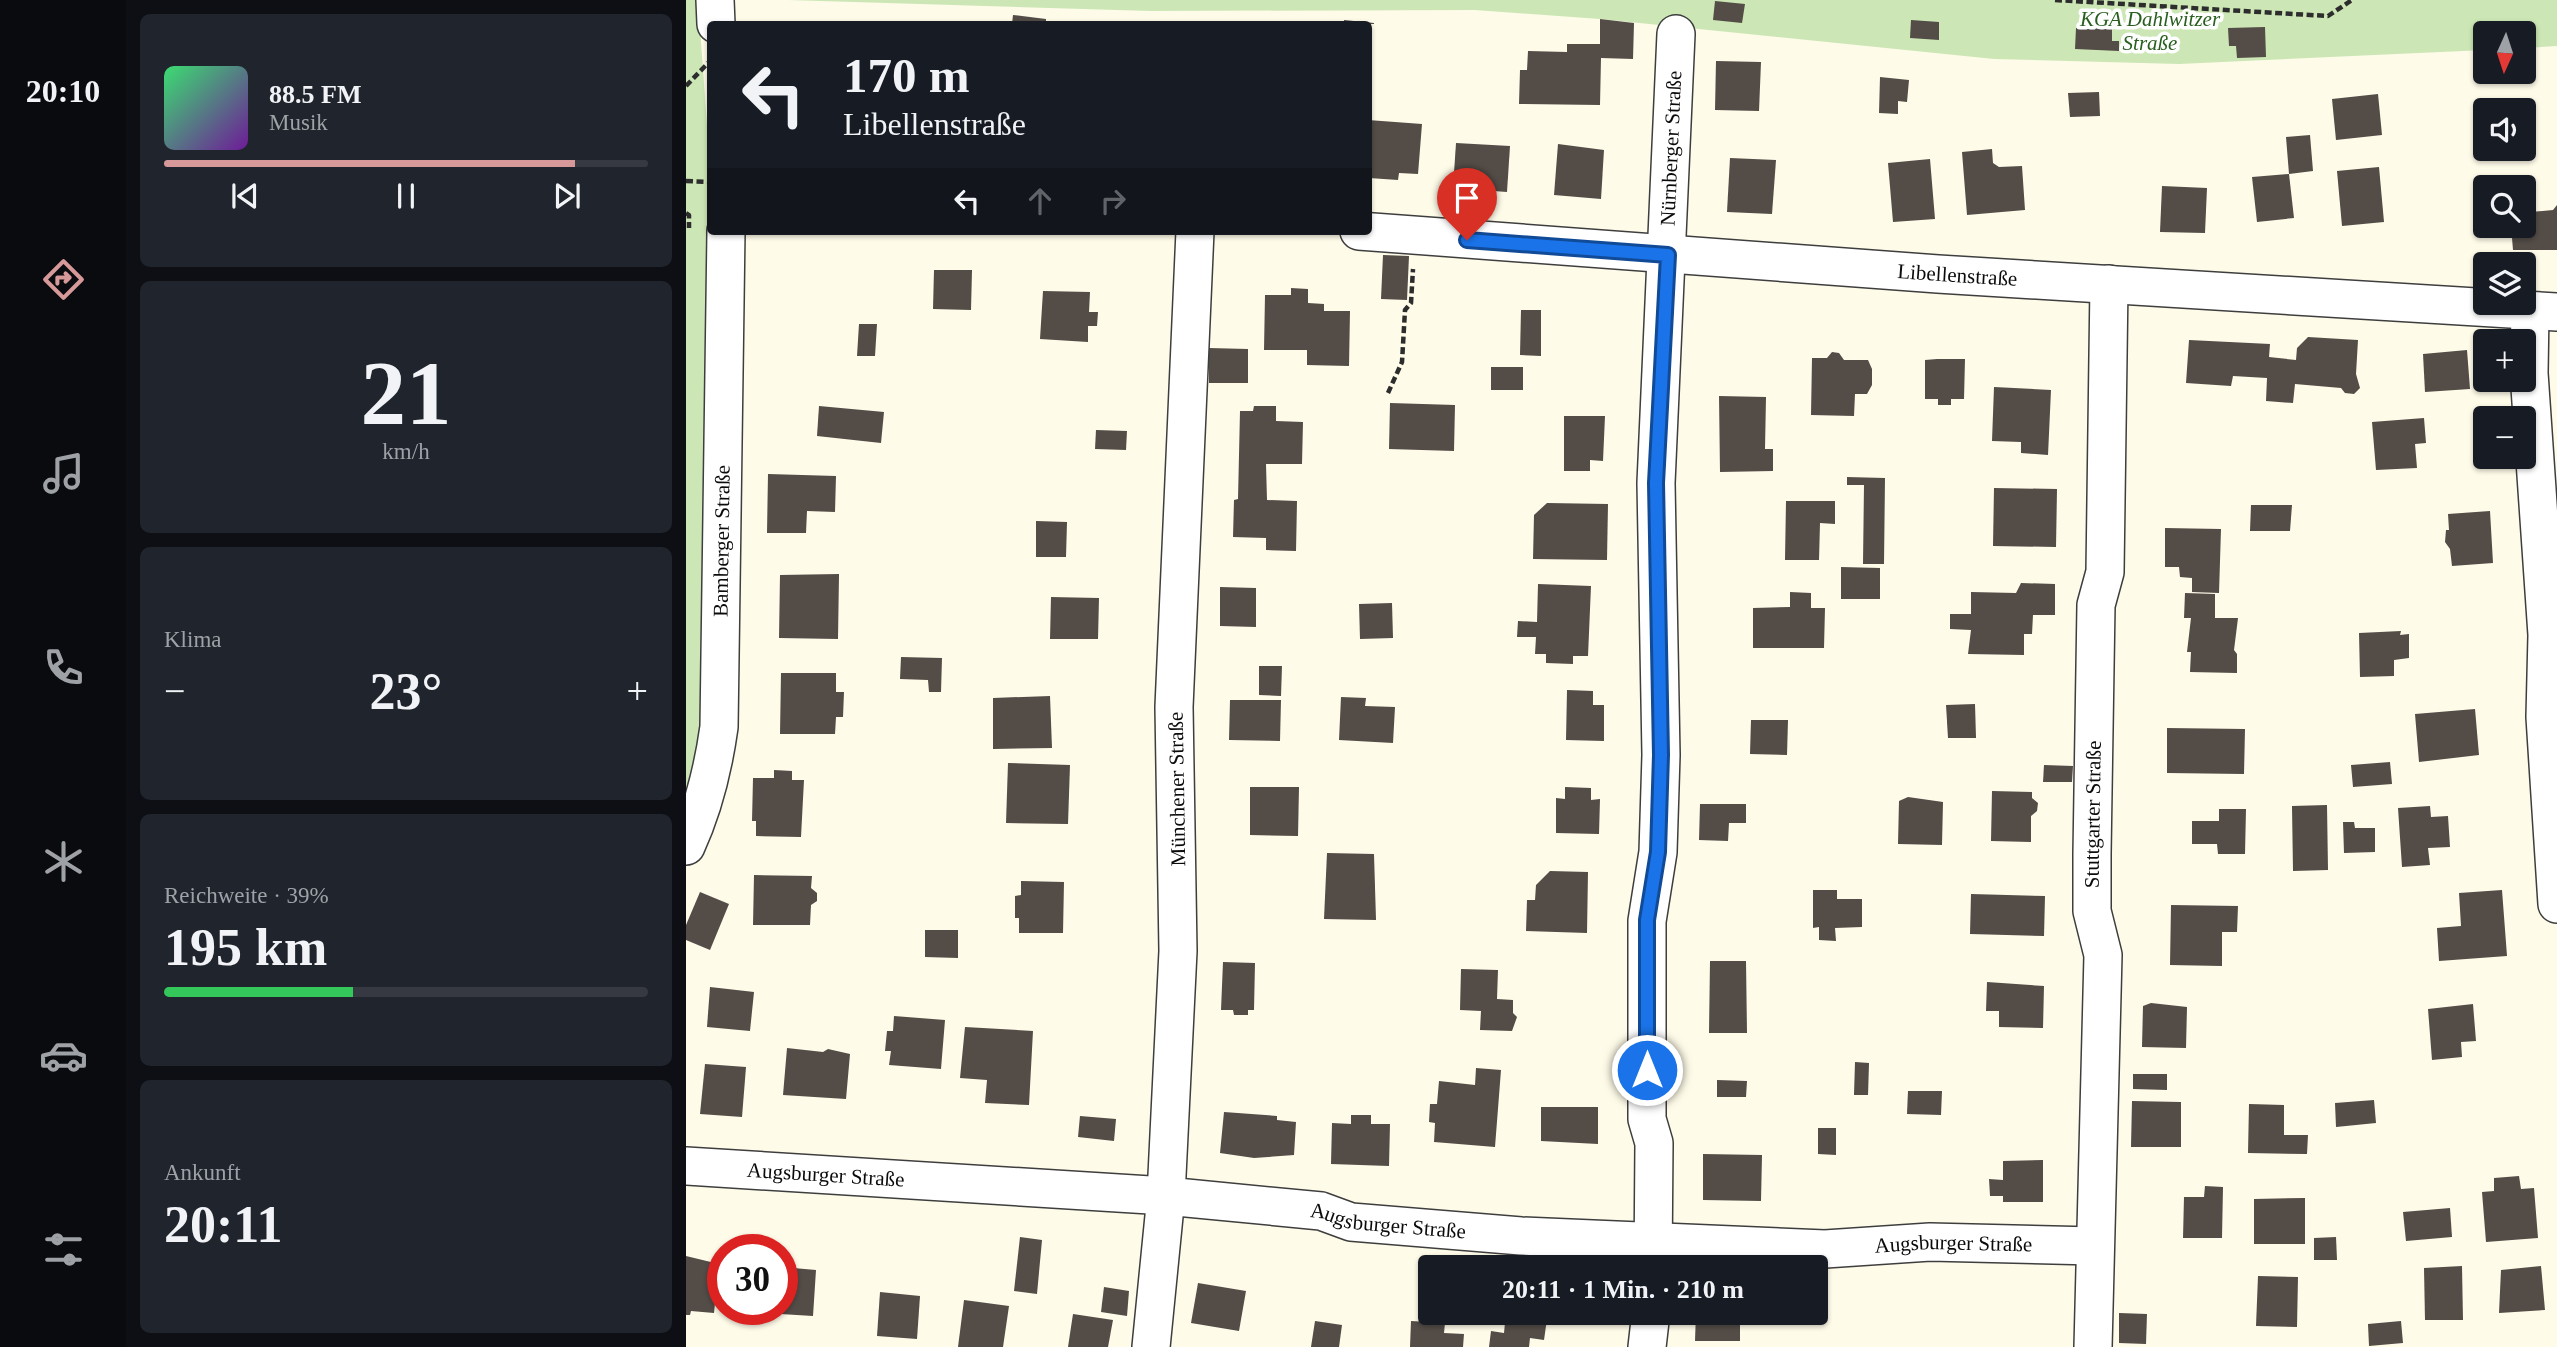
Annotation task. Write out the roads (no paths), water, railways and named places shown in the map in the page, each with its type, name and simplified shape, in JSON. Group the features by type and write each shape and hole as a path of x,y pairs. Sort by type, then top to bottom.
{"street":[{"path":"715,0 716,21"},
{"name":"Nürnberger Straße","path":"1654,1255 1654,1143 1647,1119 1647,920 1659,838 1661,679 1656,597 1656,483 1676,34"},
{"name":"Libellenstraße","path":"1372,232 1668,255 2544,311"},
{"name":"Bamberger Straße","path":"686,846 701,814 712,775 719,727 726,235"},
{"name":"Münchener Straße","path":"1151,1347 1166,1196 1178,951 1174,707 1195,235"},
{"name":"Stuttgarter Straße","path":"2092,1347 2103,955 2092,911 2094,668 2096,604 2105,572 2109,284"},
{"path":"2544,311 2529,373 2547,635 2545,717 2557,904"},
{"name":"Augsburger Straße","path":"686,1166 1166,1196 1321,1211 1351,1222 1654,1255 1930,1242 2094,1246"},
{"path":"1647,1347 1650,1325"}],"park label":[{"name":"KGA Dahlwitzer Straße","path":"2150,31"}]}
